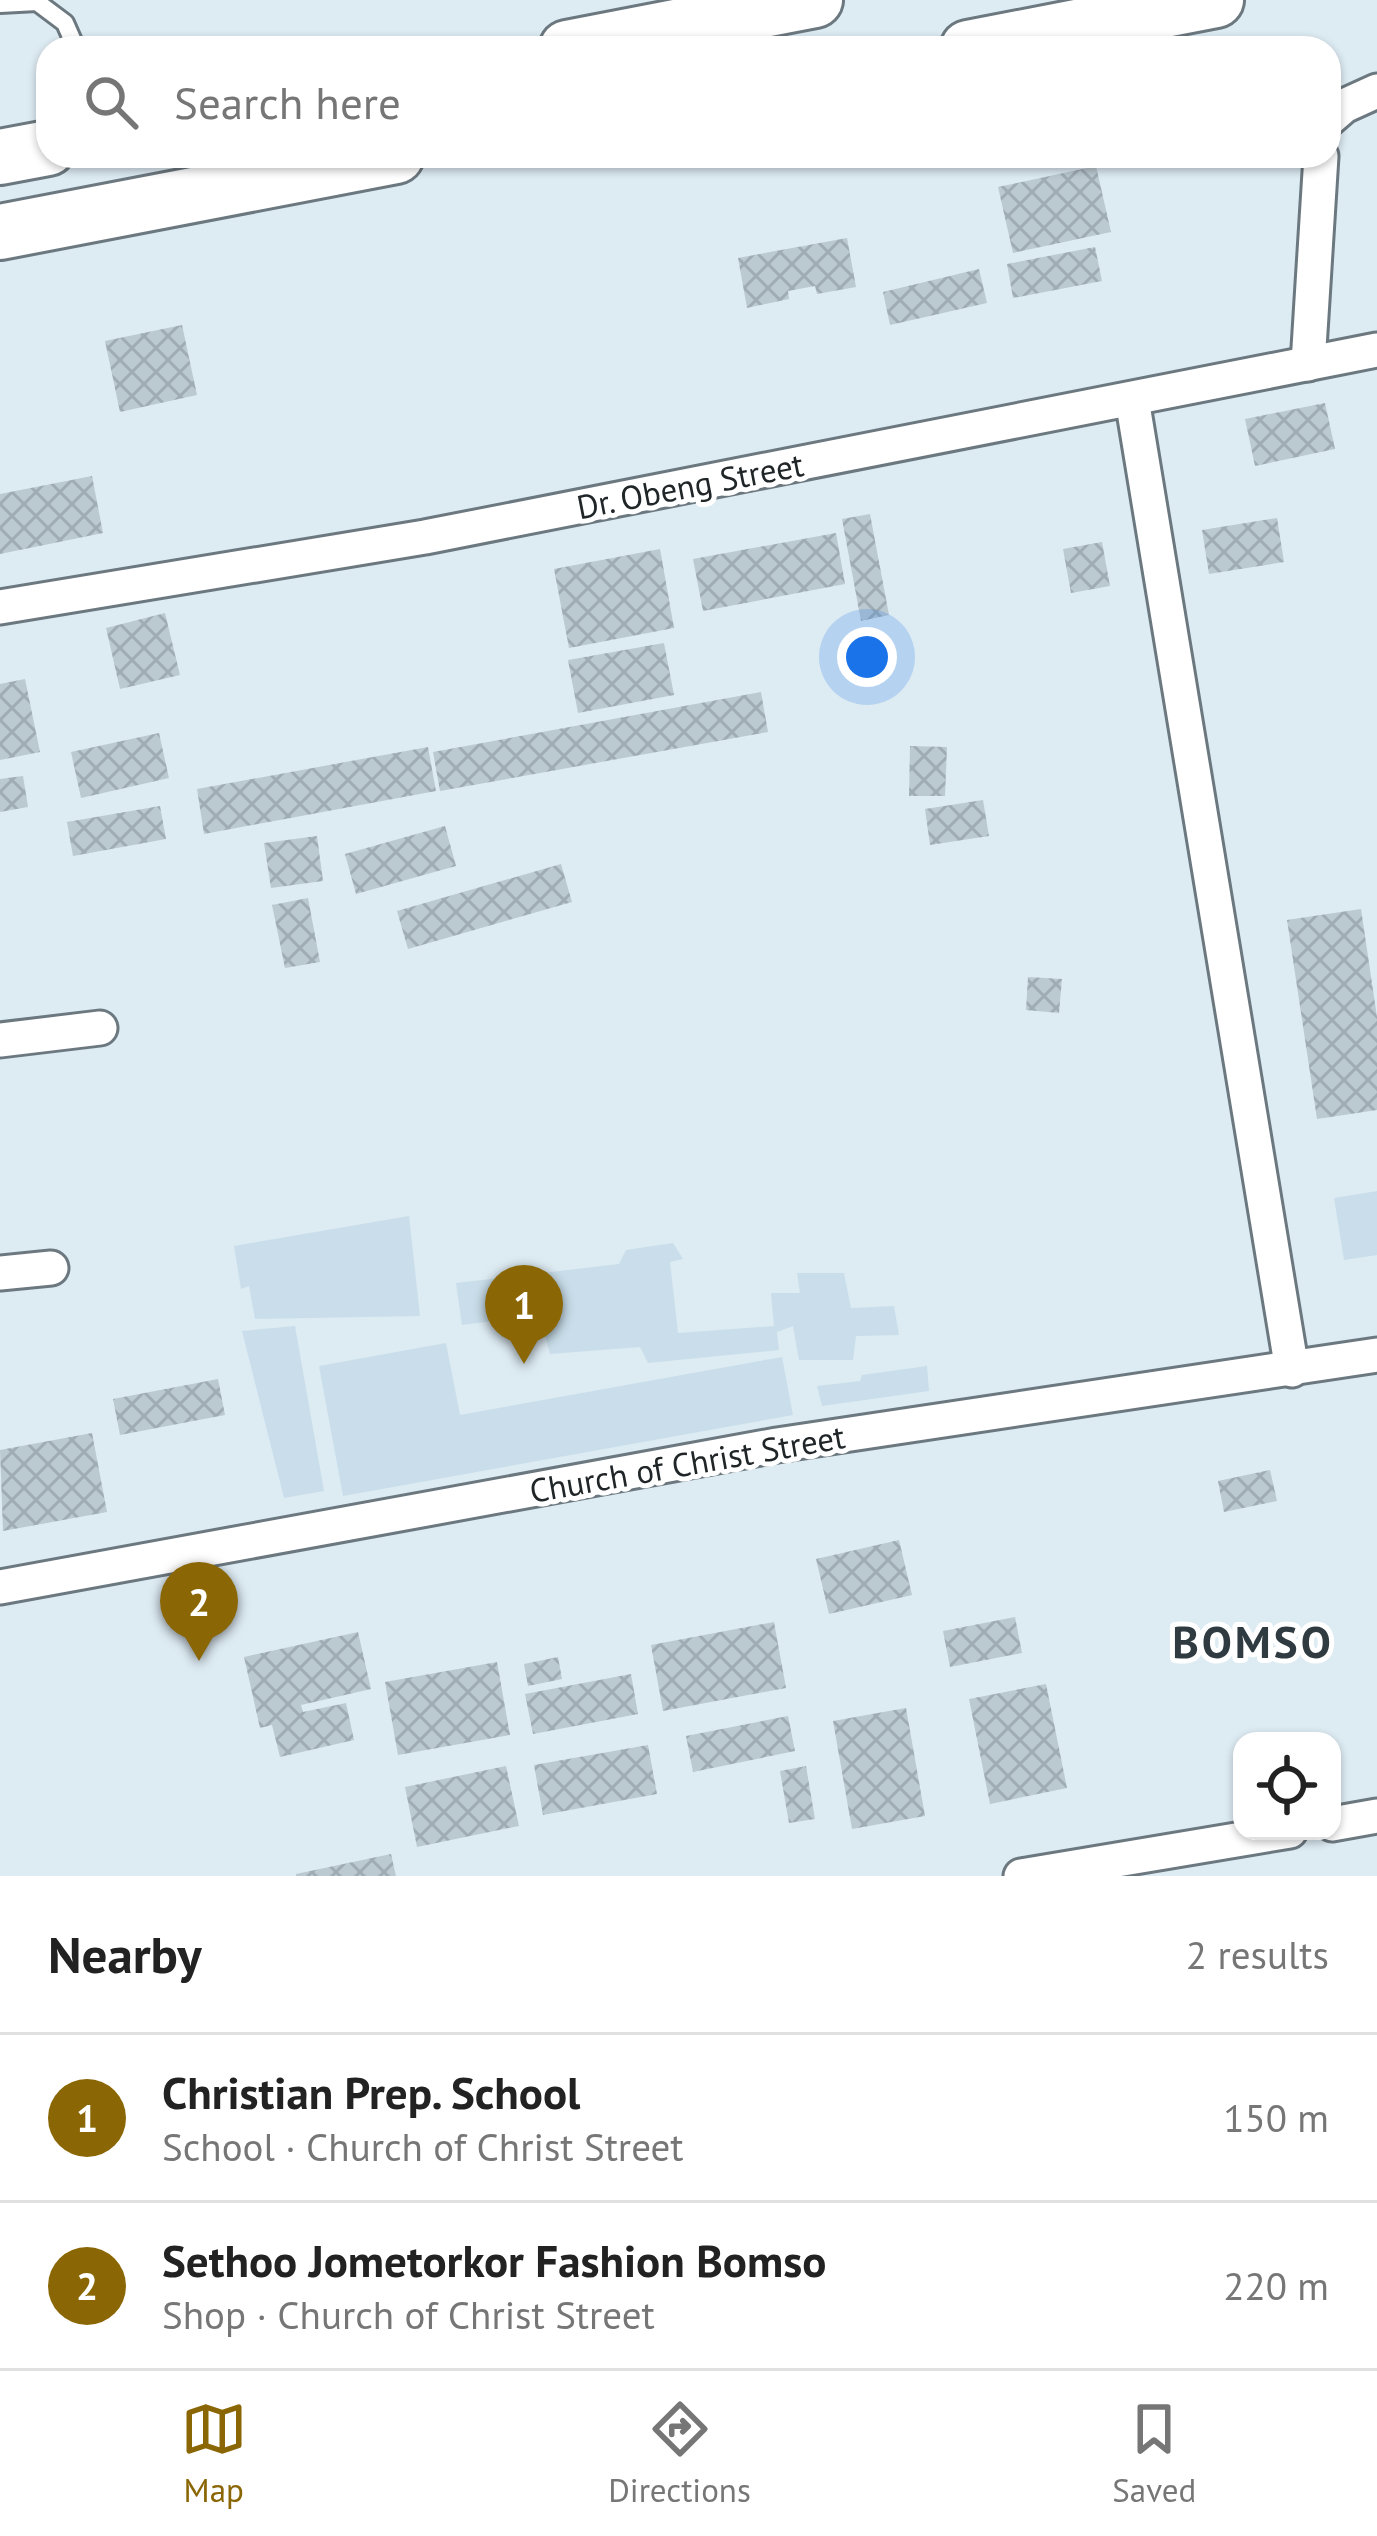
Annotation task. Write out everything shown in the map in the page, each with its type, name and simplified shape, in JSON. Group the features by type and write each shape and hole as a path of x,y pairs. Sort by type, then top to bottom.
{"highway":[{"path":"629,36 815,0"},
{"path":"1030,36 1216,0"},
{"path":"0,158 36,150"},
{"path":"0,232 333,168"}],"street":[{"path":"1341,109 1377,91"},
{"path":"1307,364 1321,168"},
{"name":"Dr. Obeng Street","path":"0,607 425,537 1377,350"},
{"path":"1132,398 1292,1370"},
{"path":"0,1040 100,1028"},
{"path":"0,1273 51,1268"},
{"name":"Church of Christ Street","path":"0,1587 777,1445 1377,1354"},
{"path":"1341,1822 1377,1816"},
{"path":"1021,1876 1235,1840"}],"lane":[{"path":"0,4 37,2 65,23 71,36"}],"shaded area":[{"path":"1377,1191 1377,1255 1344,1260 1334,1198"},
{"path":"409,1216 420,1316 255,1319 249,1286 241,1289 234,1246"},
{"path":"673,1243 683,1259 670,1262 678,1333 774,1326 771,1293 800,1293 797,1273 844,1273 851,1308 894,1306 899,1335 856,1336 853,1360 799,1360 793,1326 777,1332 779,1350 648,1363 640,1347 550,1354 539,1315 462,1325 456,1283 619,1264 626,1250"},
{"path":"295,1326 324,1491 284,1498 242,1331"},
{"path":"446,1343 460,1415 782,1357 793,1415 343,1496 319,1366"},
{"path":"927,1366 929,1391 822,1406 817,1386"}],"building":[{"path":"1096,168 1111,232 1013,253 998,187"},
{"path":"847,238 856,287 817,294 815,286 788,291 789,299 747,308 738,258"},
{"path":"1095,247 1102,281 1013,298 1007,264"},
{"path":"979,269 987,303 890,325 883,292"},
{"path":"182,325 197,395 120,412 105,341"},
{"path":"1325,403 1335,449 1255,466 1245,419"},
{"path":"92,476 103,533 0,554 0,494"},
{"path":"870,514 889,615 861,621 842,519"},
{"path":"1277,518 1284,562 1209,574 1202,530"},
{"path":"836,533 845,584 703,611 693,559"},
{"path":"1102,542 1110,586 1071,593 1063,549"},
{"path":"660,549 674,628 569,648 554,569"},
{"path":"165,613 180,675 120,689 106,628"},
{"path":"664,643 674,695 578,713 568,660"},
{"path":"25,679 40,752 0,760 0,684"},
{"path":"761,692 768,732 440,791 433,752"},
{"path":"159,733 169,778 81,798 71,752"},
{"path":"910,746 947,747 945,796 909,796"},
{"path":"428,747 436,791 204,834 197,789"},
{"path":"23,776 28,807 0,812 0,779"},
{"path":"983,800 989,836 930,845 925,809"},
{"path":"160,806 166,839 73,856 67,822"},
{"path":"445,826 456,866 356,894 345,854"},
{"path":"317,836 323,881 271,888 264,843"},
{"path":"561,864 572,902 408,949 397,911"},
{"path":"308,898 320,962 285,968 272,905"},
{"path":"1361,909 1377,1017 1377,1110 1317,1119 1287,920"},
{"path":"1028,977 1062,979 1059,1013 1026,1010"},
{"path":"218,1379 225,1415 120,1435 113,1399"},
{"path":"92,1433 107,1512 3,1531 0,1450"},
{"path":"1270,1470 1277,1501 1224,1512 1218,1481"},
{"path":"899,1540 912,1595 829,1614 816,1559"},
{"path":"1015,1617 1022,1653 950,1667 943,1631"},
{"path":"774,1622 786,1688 663,1711 651,1645"},
{"path":"358,1632 371,1689 301,1705 303,1712 346,1703 354,1740 280,1757 272,1725 260,1728 244,1657"},
{"path":"558,1657 562,1679 528,1686 524,1664"},
{"path":"497,1662 510,1735 398,1755 385,1682"},
{"path":"631,1674 638,1714 533,1734 525,1694"},
{"path":"1046,1684 1067,1788 990,1804 969,1699"},
{"path":"906,1708 925,1816 852,1829 833,1721"},
{"path":"788,1716 795,1751 693,1772 686,1736"},
{"path":"648,1745 657,1794 543,1815 534,1765"},
{"path":"506,1766 519,1826 417,1847 405,1787"},
{"path":"806,1766 815,1819 789,1823 780,1771"},
{"path":"391,1854 396,1876 296,1876 296,1874"}],"place":[{"name":"Christian Prep. School","path":"524,1364"},
{"name":"Sethoo Jometorkor Fashion Bomso","path":"199,1661"}],"district":[{"name":"BOMSO","path":"1253,1641"}]}
